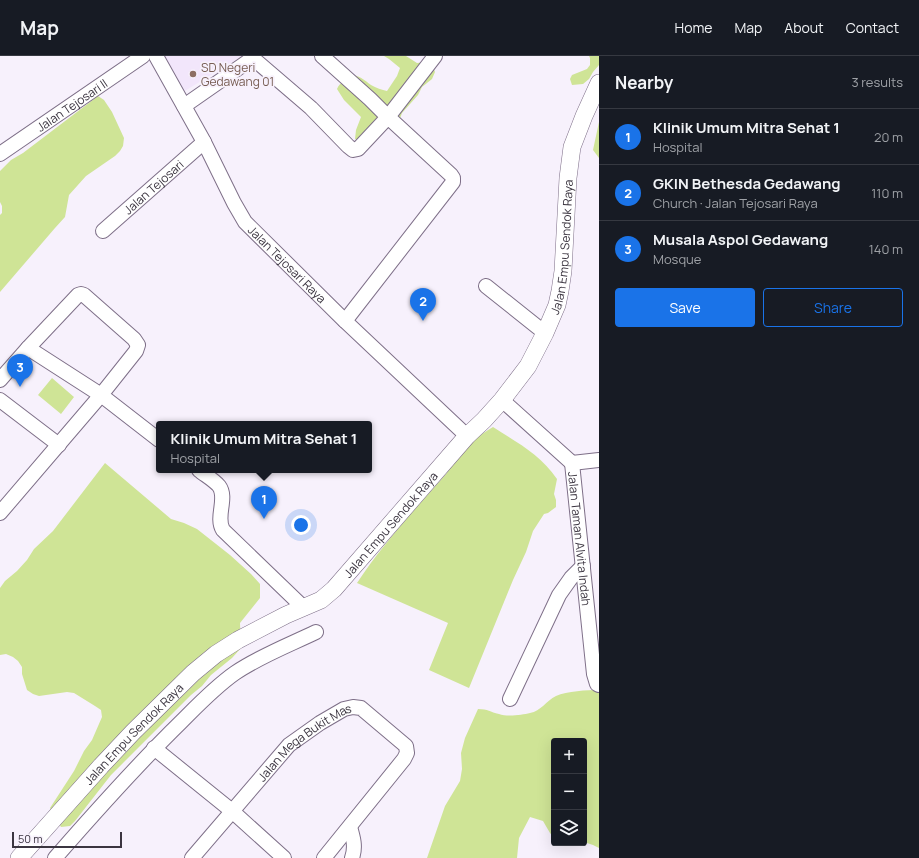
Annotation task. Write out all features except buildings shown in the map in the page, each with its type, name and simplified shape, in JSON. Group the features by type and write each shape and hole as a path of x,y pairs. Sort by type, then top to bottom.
{"street":[{"name":"Jalan Tejosari II","path":"0,154 143,56"},
{"name":"Jalan Tejosari Raya","path":"156,56 204,142 245,222 345,321 467,436"},
{"path":"322,56 452,175 453,178 453,182 345,321"},
{"path":"184,106 250,60 255,60 311,108 353,150 358,149 388,117 435,56"},
{"name":"Jalan Empu Sendok Raya","path":"19,858 101,766 193,673 216,654 238,640 321,600 334,589 467,436 502,400 528,366 557,305 563,271 568,178 572,147 599,84"},
{"name":"Jalan Tejosari","path":"102,231 204,142"},
{"path":"486,286 545,333"},
{"path":"0,380 28,348 78,295 81,294 134,339 138,345 136,351 59,445 3,504"},
{"path":"28,348 101,395 156,438"},
{"path":"0,400 59,445"},
{"path":"502,400 572,464 599,460"},
{"name":"Jalan Taman Alvita Indah","path":"572,464 594,674 599,685"},
{"path":"203,473 218,485 222,491 220,522 223,530 304,608"},
{"path":"510,699 559,596 571,578 583,566"},
{"path":"55,858 154,748 214,690 254,660 316,632"},
{"name":"Jalan Mega Bukit Mas","path":"192,858 289,745 320,722 344,709 353,707 361,708 406,746 407,753 404,759 324,858"},
{"path":"154,748 232,811 284,858"},
{"path":"350,826 354,844 352,858"}],"shaded area":[{"name":"SD Negeri Gedawang 01","path":"163,56 242,56 183,92"}],"green space":[{"path":"384,56 406,56 417,63 427,62 433,67 435,72 432,79 422,87 418,95 402,113 399,121 386,105 381,116 359,140 355,139 356,130 361,117 344,100 337,89 346,79 353,75 375,87 387,91 397,76 400,68"},
{"path":"589,56 599,56 599,65 589,79 583,84 572,85 570,79 572,75 587,69 590,65"},
{"path":"98,96 104,100 112,112 124,138 123,146 115,156 86,176 69,195 65,217 0,292 0,215 2,213 2,206 0,202 0,171 11,160 23,153"},
{"path":"599,122 599,158 593,150"},
{"path":"52,378 74,397 61,414 38,395"},
{"path":"493,427 536,456 550,470 557,479 554,494 556,507 544,514 533,531 526,552 469,688 429,670 448,623 357,583 388,541 446,474 458,456 477,438"},
{"path":"105,463 171,519 197,529 230,555 260,584 260,598 240,623 241,648 232,658 211,675 202,686 191,695 111,775 70,826 61,827 50,808 92,740 102,717 101,710 74,693 67,692 39,696 27,690 22,674 22,667 18,661 6,654 0,655 0,588 5,581 27,560 34,549 53,531"},
{"path":"599,690 599,848 587,843 587,738 551,738 551,834 543,821 530,817 519,838 517,858 427,858 445,806 460,781 462,769 461,753 465,738 478,709 502,715 534,712 556,696 577,691"}],"place":[{"name":"SD Negeri Gedawang 01","path":"193,74"},
{"name":"GKIN Bethesda Gedawang","path":"423,321"},
{"name":"Musala Aspol Gedawang","path":"20,387"},
{"name":"Klinik Umum Mitra Sehat 1","path":"264,519"}]}
